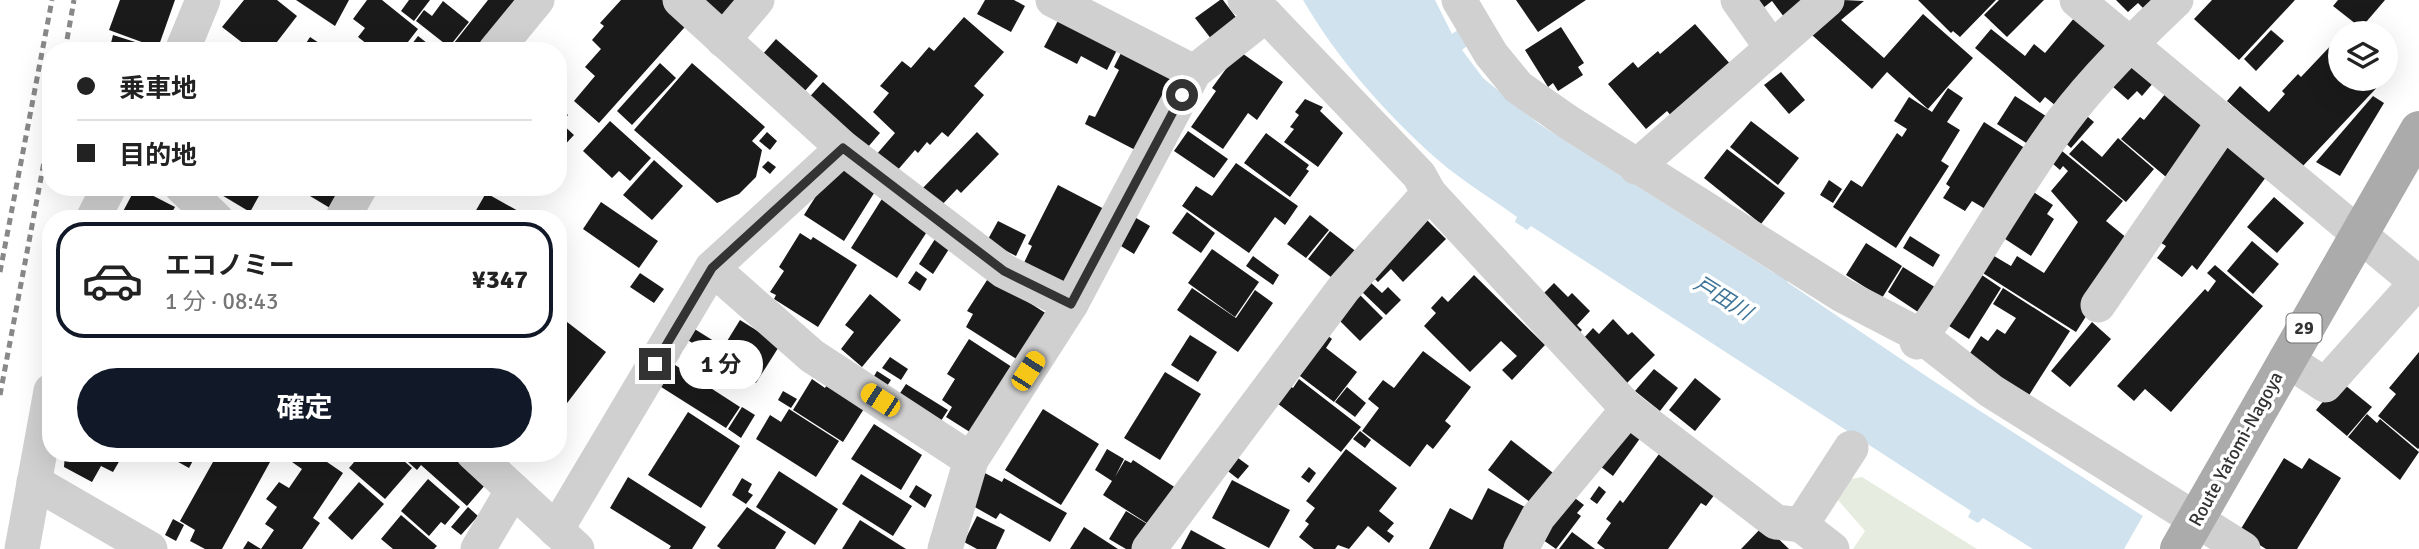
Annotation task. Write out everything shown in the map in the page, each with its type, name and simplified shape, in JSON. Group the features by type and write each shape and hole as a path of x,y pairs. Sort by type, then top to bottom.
{"main road":[{"name":"Route Yatomi-Nagoya","path":"2189,533 2357,233 2419,130"}],"street":[{"path":"186,42 204,0"},
{"path":"502,42 537,0"},
{"path":"680,0 843,148 1004,271 1071,304"},
{"path":"723,40 757,0"},
{"path":"1053,0 1194,72"},
{"path":"1459,0 1491,54 1518,87 1636,167 1842,295 1919,339 2189,533 2243,549"},
{"path":"1738,0 1772,48"},
{"path":"1636,167 1827,0"},
{"path":"2077,0 2418,282 2325,385 2286,359"},
{"path":"1919,339 1955,289 2062,122 2130,44 2176,0"},
{"path":"945,549 971,460 1071,304 1194,72 1256,7 1419,176 1429,193 1628,409 1776,522 1801,525 1832,549"},
{"path":"2098,306 2224,122"},
{"path":"483,462 566,539 712,268 843,148"},
{"path":"1149,549 1344,288 1429,193"},
{"path":"192,196 206,210"},
{"path":"712,268 812,356 971,460"},
{"path":"1521,549 1538,517 1628,409"},
{"path":"22,549 42,439"},
{"path":"1801,525 1851,449"},
{"path":"34,482 150,549"},
{"path":"478,549 513,490"}],"shaded area":[{"path":"1862,477 1977,549 1853,549 1865,531 1831,492 1840,481"}],"water":[{"name":"戸田川","path":"1303,0 1435,0 1452,34 1459,29 1468,45 1462,50 1483,78 1539,124 1774,273 1790,275 1787,282 1932,380 2194,549 2033,549 1983,518 1978,523 1968,517 1971,511 1531,226 1527,230 1515,222 1517,217 1447,168 1381,105 1332,44"}],"pier":[{"path":"2144,514 2196,546 2197,549 2124,549"}],"building":[{"path":"120,0 175,0 160,42 142,42 109,30"},
{"path":"244,0 277,0 297,16 277,42 241,42 222,27"},
{"path":"296,0 349,0 335,26"},
{"path":"367,0 382,0 418,29 408,42 364,42 358,37 365,28 353,19"},
{"path":"409,0 430,0 414,21 401,11"},
{"path":"488,0 520,0 493,42 455,42"},
{"path":"621,0 671,0 692,19 599,123 574,101 595,76 585,67 601,49 592,40 604,26 600,23"},
{"path":"693,0 749,0 724,28"},
{"path":"985,0 1014,0 1025,6 1011,32 977,14"},
{"path":"1223,0 1238,20 1212,40 1195,18"},
{"path":"1516,0 1586,0 1538,32"},
{"path":"1748,0 1805,0 1784,17 1772,1 1758,12"},
{"path":"1843,0 1864,1 1841,20 1884,58 1923,14 1973,58 1928,109 1887,72 1872,89 1812,35"},
{"path":"1918,0 1996,0 1960,37 1953,31 1951,33"},
{"path":"1999,0 2044,0 2007,37 1984,15"},
{"path":"2116,0 2158,0 2146,11 2138,3 2128,12"},
{"path":"2212,0 2295,0 2239,60 2194,19"},
{"path":"2338,0 2385,0 2367,21 2352,21 2333,6"},
{"path":"443,1 469,22 453,42 443,42 416,21 424,10 432,16"},
{"path":"1061,15 1120,44 1107,70 1081,56 1077,64 1044,47"},
{"path":"964,17 1004,52 974,86 984,95 948,137 942,132 930,145 927,142 918,153 915,150 896,172 876,155 895,133 873,112 889,93 880,86 902,61 911,68 929,47 934,51"},
{"path":"2075,17 2113,48 2061,110 2045,97 2040,103 1975,48 1991,29 2025,56 2034,44 2045,53"},
{"path":"1695,24 1732,66 1673,118 1667,111 1646,129 1608,84 1633,62 1638,68 1658,51 1660,54"},
{"path":"1561,27 1584,63 1578,67 1583,75 1558,91 1553,83 1548,87 1525,50"},
{"path":"2271,30 2284,41 2256,71 2244,59"},
{"path":"113,35 135,42 111,42"},
{"path":"418,36 426,42 414,42"},
{"path":"776,39 818,76 797,100 755,63"},
{"path":"2328,48 2328,91 2374,91 2302,167 2227,101 2240,86 2269,112 2285,94 2282,91 2298,74 2301,77"},
{"path":"1123,49 1178,72 1143,154 1085,124 1089,115 1095,117 1119,70 1114,67"},
{"path":"1239,51 1283,82 1257,120 1248,113 1223,149 1191,127 1216,91 1212,88"},
{"path":"2132,62 2154,82 2142,96 2137,91 2128,100 2112,86"},
{"path":"660,63 676,78 632,125 617,111"},
{"path":"692,63 765,127 752,141 762,150 756,177 739,194 717,203 634,130"},
{"path":"1781,72 1805,100 1789,114 1764,85"},
{"path":"823,82 880,133 862,154 804,103"},
{"path":"1948,88 1963,98 1947,122 1960,130 1941,161 1949,166 1896,248 1833,207 1851,180 1862,187 1897,133 1902,137 1907,129 1894,121 1909,97 1932,112"},
{"path":"2166,93 2210,130 2172,182 2121,139 2140,117 2144,120"},
{"path":"2015,96 2052,120 2034,148 1997,124"},
{"path":"2373,96 2384,103 2340,176 2316,162"},
{"path":"1305,99 1323,107 1320,111 1343,133 1318,167 1284,142 1294,129 1290,127 1299,115 1295,112"},
{"path":"2082,112 2094,122 2071,148 2060,138"},
{"path":"610,121 651,158 630,181 619,171 612,178 583,151"},
{"path":"1751,121 1799,158 1778,185 1730,147"},
{"path":"1984,122 2031,152 1992,213 1972,201 1965,211 1943,198 1950,187 1946,184"},
{"path":"567,129 574,135 567,142"},
{"path":"1188,131 1228,159 1214,178 1174,151"},
{"path":"767,132 777,141 770,150 759,141"},
{"path":"977,132 999,154 961,193 957,189 938,209 919,192"},
{"path":"1266,133 1309,165 1306,169 1309,171 1290,197 1244,163"},
{"path":"2118,138 2154,169 2126,202 2069,154 2082,140 2102,157"},
{"path":"2224,140 2269,173 2197,270 2192,265 2182,277 2157,258 2166,246 2152,237"},
{"path":"1727,149 1785,193 1761,224 1704,178"},
{"path":"2062,151 2123,201 2106,221 2133,243 2076,332 1978,270 1989,253 2011,266 2017,256 2044,273 2078,222 2051,191 2068,171 2063,166 2060,170 2052,163"},
{"path":"654,160 683,186 652,220 623,195"},
{"path":"768,161 776,167 770,174 762,167"},
{"path":"1236,163 1298,206 1285,225 1275,217 1249,253 1182,206 1196,186 1212,196"},
{"path":"836,164 876,190 844,241 804,215"},
{"path":"1829,180 1842,189 1833,203 1820,195"},
{"path":"1058,185 1110,212 1069,292 1022,267 1032,246 1028,244"},
{"path":"2029,189 2053,205 2047,214 2054,219 2031,256 1999,235"},
{"path":"885,194 932,224 897,278 851,248"},
{"path":"131,196 154,196 175,207 173,210 124,210"},
{"path":"223,196 259,196 251,210"},
{"path":"310,196 337,196 330,208"},
{"path":"484,196 491,196 516,210 476,210"},
{"path":"2274,197 2304,223 2277,253 2247,227"},
{"path":"601,202 658,241 639,268 583,229"},
{"path":"1187,212 1215,233 1201,253 1172,233"},
{"path":"1131,215 1150,226 1134,254 1116,243"},
{"path":"1310,215 1329,230 1306,258 1287,244"},
{"path":"1422,215 1446,239 1403,282 1391,269 1378,282 1367,271"},
{"path":"998,221 1026,235 1016,256 987,241"},
{"path":"1330,231 1358,253 1336,281 1308,259"},
{"path":"800,233 811,240 813,237 857,265 818,327 774,299 776,295 770,292 784,271 779,267"},
{"path":"1910,236 1940,255 1933,267 1903,248"},
{"path":"935,239 949,249 933,274 919,264"},
{"path":"2252,241 2279,264 2253,294 2227,271"},
{"path":"1866,243 1902,266 1882,298 1846,275"},
{"path":"1212,249 1259,282 1235,317 1188,283"},
{"path":"1253,256 1279,275 1273,285 1246,266"},
{"path":"2215,265 2263,306 2171,412 2145,389 2134,401 2117,386 2205,289 2208,292 2216,281 2207,273"},
{"path":"1903,267 1941,291 1924,316 1888,292"},
{"path":"916,271 927,279 920,291 908,283"},
{"path":"1976,271 2001,288 1969,339 1943,322"},
{"path":"640,273 664,289 654,303 630,287"},
{"path":"1474,275 1545,345 1512,380 1502,370 1517,356 1501,341 1470,372 1424,326 1436,313 1431,308 1442,296 1448,302"},
{"path":"989,277 1047,314 1018,360 966,327 973,314 967,311"},
{"path":"1369,281 1382,293 1388,287 1401,300 1386,315 1360,290"},
{"path":"1554,283 1568,297 1572,293 1590,311 1577,325 1582,330 1576,336 1539,298"},
{"path":"1192,288 1236,318 1255,290 1273,303 1238,352 1177,310"},
{"path":"2003,288 2070,331 2026,400 1965,361 1981,336 1988,341 1997,329 2005,334 2016,318 1993,304"},
{"path":"870,294 901,320 862,367 841,349 854,332 845,325"},
{"path":"1359,294 1383,318 1360,341 1336,317"},
{"path":"1613,319 1628,335 1632,332 1655,355 1627,383 1583,339 1593,328 1599,334"},
{"path":"740,320 780,345 756,383 716,359"},
{"path":"567,322 606,352 567,403"},
{"path":"2092,322 2111,339 2070,387 2051,371"},
{"path":"693,328 717,343 710,354 686,339"},
{"path":"1322,331 1332,339 1326,348 1357,372 1334,402 1296,373"},
{"path":"1190,335 1217,352 1198,382 1171,365"},
{"path":"969,339 1015,369 973,434 946,417 952,407 942,400 955,379 947,374"},
{"path":"1423,351 1471,387 1445,421 1451,426 1433,449 1427,444 1410,467 1362,431 1379,408 1368,399 1383,380 1394,388"},
{"path":"2419,352 2418,449 2378,416 2396,394 2389,388"},
{"path":"890,357 908,369 901,380 882,368"},
{"path":"672,363 740,407 726,428 658,385"},
{"path":"1654,369 1678,388 1660,411 1635,391"},
{"path":"877,371 891,380 883,392 870,383"},
{"path":"1165,372 1201,394 1160,460 1124,438"},
{"path":"1695,378 1721,399 1695,431 1669,410"},
{"path":"812,379 825,388 830,380 867,404 843,442 793,410"},
{"path":"1299,379 1361,427 1341,452 1273,400 1286,383 1293,388"},
{"path":"2340,381 2372,407 2347,436 2316,410"},
{"path":"906,384 948,410 935,430 893,404"},
{"path":"1347,387 1366,403 1355,417 1335,402"},
{"path":"783,391 797,399 791,408 778,400"},
{"path":"742,407 755,415 741,438 728,429"},
{"path":"789,409 839,441 816,477 756,439 770,415 781,422"},
{"path":"1043,409 1099,444 1061,505 1005,470"},
{"path":"688,412 740,446 701,508 648,475"},
{"path":"2367,414 2377,423 2380,419 2419,452 2400,480 2348,437"},
{"path":"874,424 922,455 901,490 851,459"},
{"path":"1624,424 1641,437 1613,476 1596,463"},
{"path":"1360,431 1371,440 1365,448 1353,439"},
{"path":"1511,440 1557,476 1535,506 1488,470"},
{"path":"1107,449 1124,459 1115,477 1125,460 1131,463 1133,460 1176,488 1156,529 1103,495 1112,481 1095,470"},
{"path":"1346,449 1397,488 1379,511 1394,523 1387,531 1394,536 1389,543 1368,526 1349,549 1338,545 1335,549 1314,549 1299,537 1309,524 1305,521 1315,508 1306,501"},
{"path":"1659,454 1715,494 1706,506 1701,503 1668,549 1605,549 1597,543 1611,523 1606,519 1620,500 1623,503"},
{"path":"1234,455 1249,466 1238,479 1224,468"},
{"path":"2284,458 2302,469 2309,458 2341,478 2297,549 2266,549 2239,532"},
{"path":"64,462 119,462 113,472 101,466 92,482 64,467"},
{"path":"178,462 192,462 189,468"},
{"path":"213,462 270,462 222,549 205,549 190,541 195,530 180,521"},
{"path":"292,462 327,462 343,473 313,518 320,523 302,549 261,549 274,530 265,524 277,507 266,499 279,482 289,488 302,469"},
{"path":"354,462 405,462 412,468 385,499 349,468"},
{"path":"408,462 461,462 486,484 467,506 421,465 417,470"},
{"path":"1309,467 1316,473 1309,483 1301,477"},
{"path":"779,471 838,509 815,545 756,507"},
{"path":"981,471 1002,482 1004,478 1067,513 1050,542 1000,513 996,519 964,501"},
{"path":"861,474 912,506 893,536 842,504"},
{"path":"628,477 706,527 692,549 669,549 671,546 610,508"},
{"path":"742,478 752,484 748,492 753,495 746,504 732,495"},
{"path":"428,479 460,507 445,525 441,522 429,536 401,511"},
{"path":"1232,480 1290,510 1269,548 1212,518"},
{"path":"359,482 384,504 352,540 328,518"},
{"path":"916,485 932,495 925,508 909,497"},
{"path":"1599,486 1606,492 1597,504 1590,499"},
{"path":"1488,488 1525,507 1503,549 1429,549 1450,508 1472,520"},
{"path":"1567,492 1584,505 1577,513 1581,516 1556,549 1536,535"},
{"path":"468,507 478,516 461,535 451,527"},
{"path":"747,507 786,532 775,549 721,549 717,546"},
{"path":"1126,511 1149,525 1134,549 1126,549 1109,539"},
{"path":"401,515 437,546 434,549 393,549 381,539"},
{"path":"977,516 1005,530 996,549 977,549 964,542"},
{"path":"173,519 184,525 176,541 165,535"},
{"path":"860,520 906,549 842,549"},
{"path":"1764,525 1789,549 1741,549"},
{"path":"1084,527 1118,549 1070,549"},
{"path":"1191,530 1226,549 1181,549"},
{"path":"1572,532 1595,549 1559,549"},
{"path":"248,541 261,549 243,549"}],"railway":[{"path":"44,42 52,0"},
{"path":"67,42 74,0"},
{"path":"0,272 42,52"},
{"path":"0,395 42,173"}],"route":[{"path":"655,364 712,268 843,148 1004,271 1071,304 1182,95"}]}
